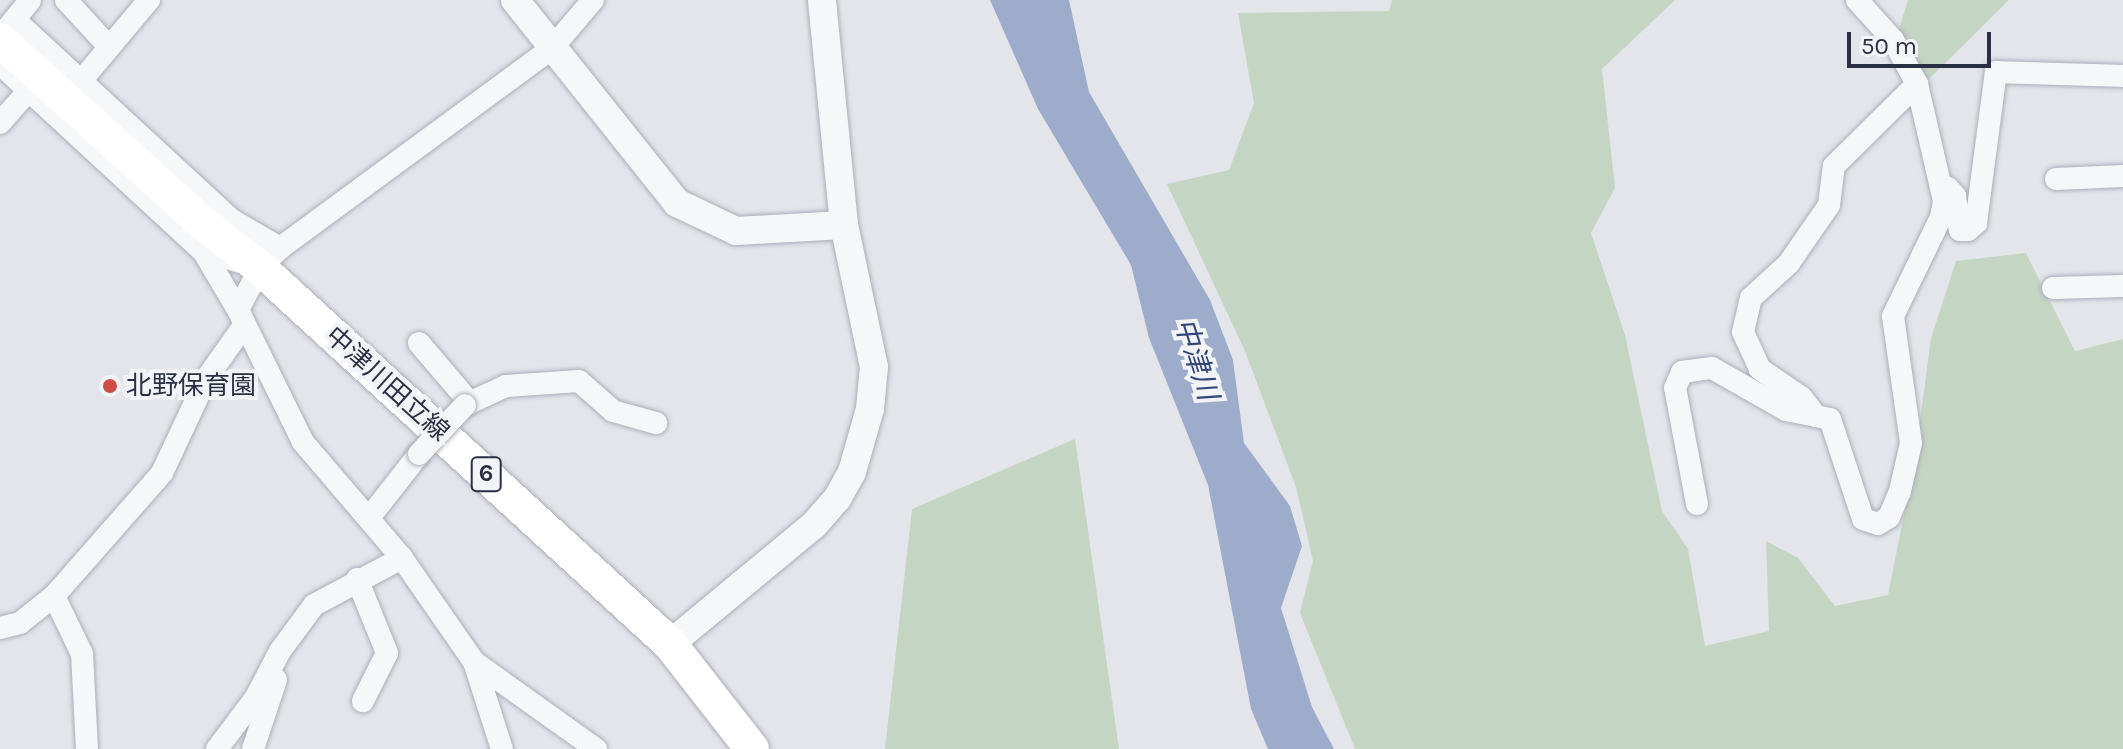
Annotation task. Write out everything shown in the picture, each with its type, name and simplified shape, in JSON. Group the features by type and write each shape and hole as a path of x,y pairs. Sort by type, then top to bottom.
{"main road":[{"name":"中津川田立線","path":"5,32 201,236 270,258 670,644 752,749"}],"street":[{"path":"30,0 5,32 81,81 270,258"},
{"path":"66,0 109,47"},
{"path":"81,81 149,0"},
{"path":"515,0 677,203 736,231 844,225"},
{"path":"0,628 20,623 54,596 162,473 206,379 270,258 552,48 593,0"},
{"path":"670,644 814,525 837,499 852,472 870,409 874,367 844,225 822,0"},
{"path":"1697,504 1675,388 1682,372 1712,368 1786,410 1830,419 1863,519 1878,524 1889,517 1900,491 1911,443 1893,316 1941,217 1944,201 1917,84 1893,40 1857,0"},
{"path":"0,64 201,236 303,442 402,558 474,662 502,749"},
{"path":"1938,176 1955,196 1960,230 1968,230 1976,223 1996,72 2123,76"},
{"path":"1816,416 1801,397 1760,369 1743,332 1751,298 1789,263 1829,205 1834,166 1917,84"},
{"path":"0,123 30,89"},
{"path":"2056,179 2123,176"},
{"path":"2053,288 2123,286"},
{"path":"419,343 468,404"},
{"path":"369,518 419,454 468,404 506,386 579,381 613,411 656,423"},
{"path":"217,749 256,697 280,651 314,605 357,579 402,558"},
{"path":"357,579 387,653 363,701"},
{"path":"54,596 82,654 87,749"},
{"path":"253,749 280,668 280,651"},
{"path":"474,662 596,749"}],"green space":[{"path":"1392,0 1675,0 1602,69 1615,188 1591,233 1625,335 1662,511 1688,549 1705,646 1769,631 1766,541 1798,558 1835,606 1888,595 1915,459 1931,338 1956,261 2026,253 2075,351 2123,339 2123,749 1355,749 1300,613 1313,561 1296,487 1245,351 1167,184 1229,170 1254,103 1238,13 1389,11"},
{"path":"1908,0 2009,0 1927,81 1895,42"},
{"path":"1075,439 1119,749 885,749 912,509"}],"water":[{"name":"中津川","path":"990,0 1069,0 1089,92 1210,300 1233,360 1244,443 1290,506 1302,546 1281,608 1312,707 1334,749 1268,749 1251,709 1208,485 1149,338 1131,265 1038,109"}],"place":[{"name":"北野保育園","path":"110,386"}]}
